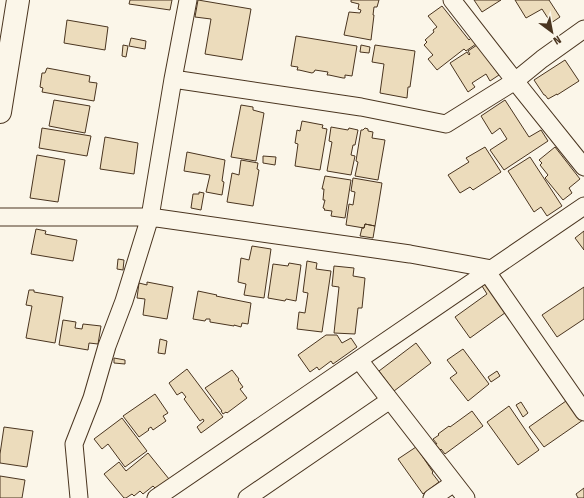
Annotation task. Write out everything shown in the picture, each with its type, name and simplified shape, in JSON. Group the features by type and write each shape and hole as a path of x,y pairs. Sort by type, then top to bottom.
{"street":[{"path":"0,112 18,0"},
{"path":"79,498 74,444 92,398 107,346 124,302 150,216 188,0"},
{"path":"452,0 584,167"},
{"path":"173,79 361,107 446,124 515,81 542,58 584,29"},
{"path":"156,498 584,206"},
{"path":"0,217 150,216 410,254 490,271 584,412"},
{"path":"359,360 466,498"},
{"path":"248,498 390,400"},
{"path":"432,498 454,483"}],"building":[{"path":"130,0 172,0 170,10 129,4"},
{"path":"198,0 251,9 242,60 205,54 211,19 195,17"},
{"path":"351,0 379,0 377,7 374,7 371,40 344,35 349,12 360,13 361,10 358,9 359,4 351,2"},
{"path":"474,0 501,0 482,12"},
{"path":"515,0 549,0 560,17 551,23 542,9 526,18"},
{"path":"442,6 469,40 471,38 476,44 466,51 464,49 437,70 428,59 433,55 424,45 427,42 425,40 437,27 428,16"},
{"path":"67,20 108,27 105,50 64,43"},
{"path":"296,36 357,46 352,76 345,75 345,78 343,78 327,75 328,72 315,70 312,73 297,70 298,67 291,66"},
{"path":"131,38 146,41 145,49 129,46"},
{"path":"123,45 128,46 126,57 122,56"},
{"path":"361,45 370,47 369,53 360,52"},
{"path":"375,45 415,51 407,98 380,93 384,64 372,62"},
{"path":"477,45 499,75 490,81 486,74 472,83 475,87 468,92 450,63 467,52 469,55 470,54 468,51"},
{"path":"565,60 579,81 548,99 534,80"},
{"path":"47,68 90,76 89,82 97,83 94,101 42,92 43,88 40,87 42,73 45,73"},
{"path":"54,100 90,106 85,133 49,126"},
{"path":"505,100 529,137 541,130 548,141 504,170 490,150 507,139 500,128 492,134 481,116"},
{"path":"241,105 253,107 253,110 264,113 256,161 231,157"},
{"path":"302,121 323,125 322,128 327,129 320,170 295,166 298,144 295,143 297,130 300,131"},
{"path":"331,127 358,130 351,155 355,156 351,175 327,171 332,142 329,141"},
{"path":"42,128 91,136 87,156 39,148"},
{"path":"365,128 368,129 368,131 373,132 372,138 385,140 378,180 355,176 361,130"},
{"path":"105,137 138,143 134,174 100,169"},
{"path":"485,147 501,172 473,190 470,187 460,193 448,175 469,162 466,158"},
{"path":"555,147 580,179 569,188 572,193 563,200 545,178 548,175 540,165 542,163 539,160"},
{"path":"187,152 225,160 222,195 206,192 210,175 184,171"},
{"path":"37,155 65,160 58,202 30,198"},
{"path":"263,156 276,157 275,165 263,163"},
{"path":"530,157 562,206 547,216 541,207 534,212 508,171"},
{"path":"241,160 258,163 257,169 259,170 253,206 227,202 232,173 239,175"},
{"path":"325,176 351,180 345,218 331,216 332,211 324,210 325,209 323,208 325,200 323,200 324,189 322,189"},
{"path":"353,178 382,183 375,226 365,224 364,228 346,225 349,204 353,205 355,192 351,191"},
{"path":"199,192 204,193 201,210 191,208 193,194 199,194"},
{"path":"365,224 375,226 373,238 360,236 362,228 364,228"},
{"path":"36,229 46,231 45,234 77,240 73,261 31,254"},
{"path":"584,231 584,250 575,238"},
{"path":"252,246 271,249 264,298 244,295 246,284 238,282 241,258 249,260"},
{"path":"118,259 124,260 123,270 117,269"},
{"path":"307,261 317,263 316,269 331,271 322,332 297,329 299,312 305,313 308,293 303,292"},
{"path":"289,263 301,265 296,301 268,298 273,264 288,266"},
{"path":"334,266 354,268 353,276 365,278 362,308 358,308 355,334 334,333 339,287 332,286"},
{"path":"488,281 509,310 470,338 455,317 487,294 482,286"},
{"path":"147,282 173,287 167,319 143,315 145,299 137,298 139,283 147,285"},
{"path":"584,287 584,319 557,337 542,315"},
{"path":"29,290 63,297 55,343 26,338 32,306 26,305"},
{"path":"198,291 251,303 248,324 242,323 241,327 210,322 210,319 206,319 205,321 193,319"},
{"path":"63,320 76,322 75,328 82,329 83,324 101,326 98,344 89,343 88,350 59,345"},
{"path":"326,335 337,335 342,343 351,338 357,347 333,364 331,361 319,370 317,367 310,372 298,355"},
{"path":"160,339 167,341 165,354 158,353"},
{"path":"416,343 431,363 394,391 379,371"},
{"path":"463,349 489,384 468,401 450,378 457,373 447,360"},
{"path":"114,358 125,360 125,364 114,363"},
{"path":"187,369 223,417 201,433 197,427 204,421 203,419 200,421 184,399 186,397 182,392 177,395 169,383"},
{"path":"232,370 243,387 240,389 247,398 227,413 226,412 223,414 205,388"},
{"path":"497,371 500,376 491,382 488,377"},
{"path":"155,394 168,413 163,416 166,421 153,430 151,427 139,437 123,416"},
{"path":"566,401 583,420 544,447 529,427"},
{"path":"521,402 528,413 523,417 516,405"},
{"path":"509,406 539,450 518,465 487,422"},
{"path":"472,411 483,426 445,454 435,444 437,444 433,439 449,426 450,427"},
{"path":"122,418 147,451 125,467 108,444 102,449 94,439"},
{"path":"4,427 33,431 27,467 0,463"},
{"path":"416,447 439,482 423,494 398,459"},
{"path":"148,453 169,479 156,489 153,486 143,494 140,491 134,496 132,494 124,498 104,474 119,462 126,471"},
{"path":"0,476 25,480 22,498 0,498"},
{"path":"584,488 584,498 578,498 576,494"}]}
